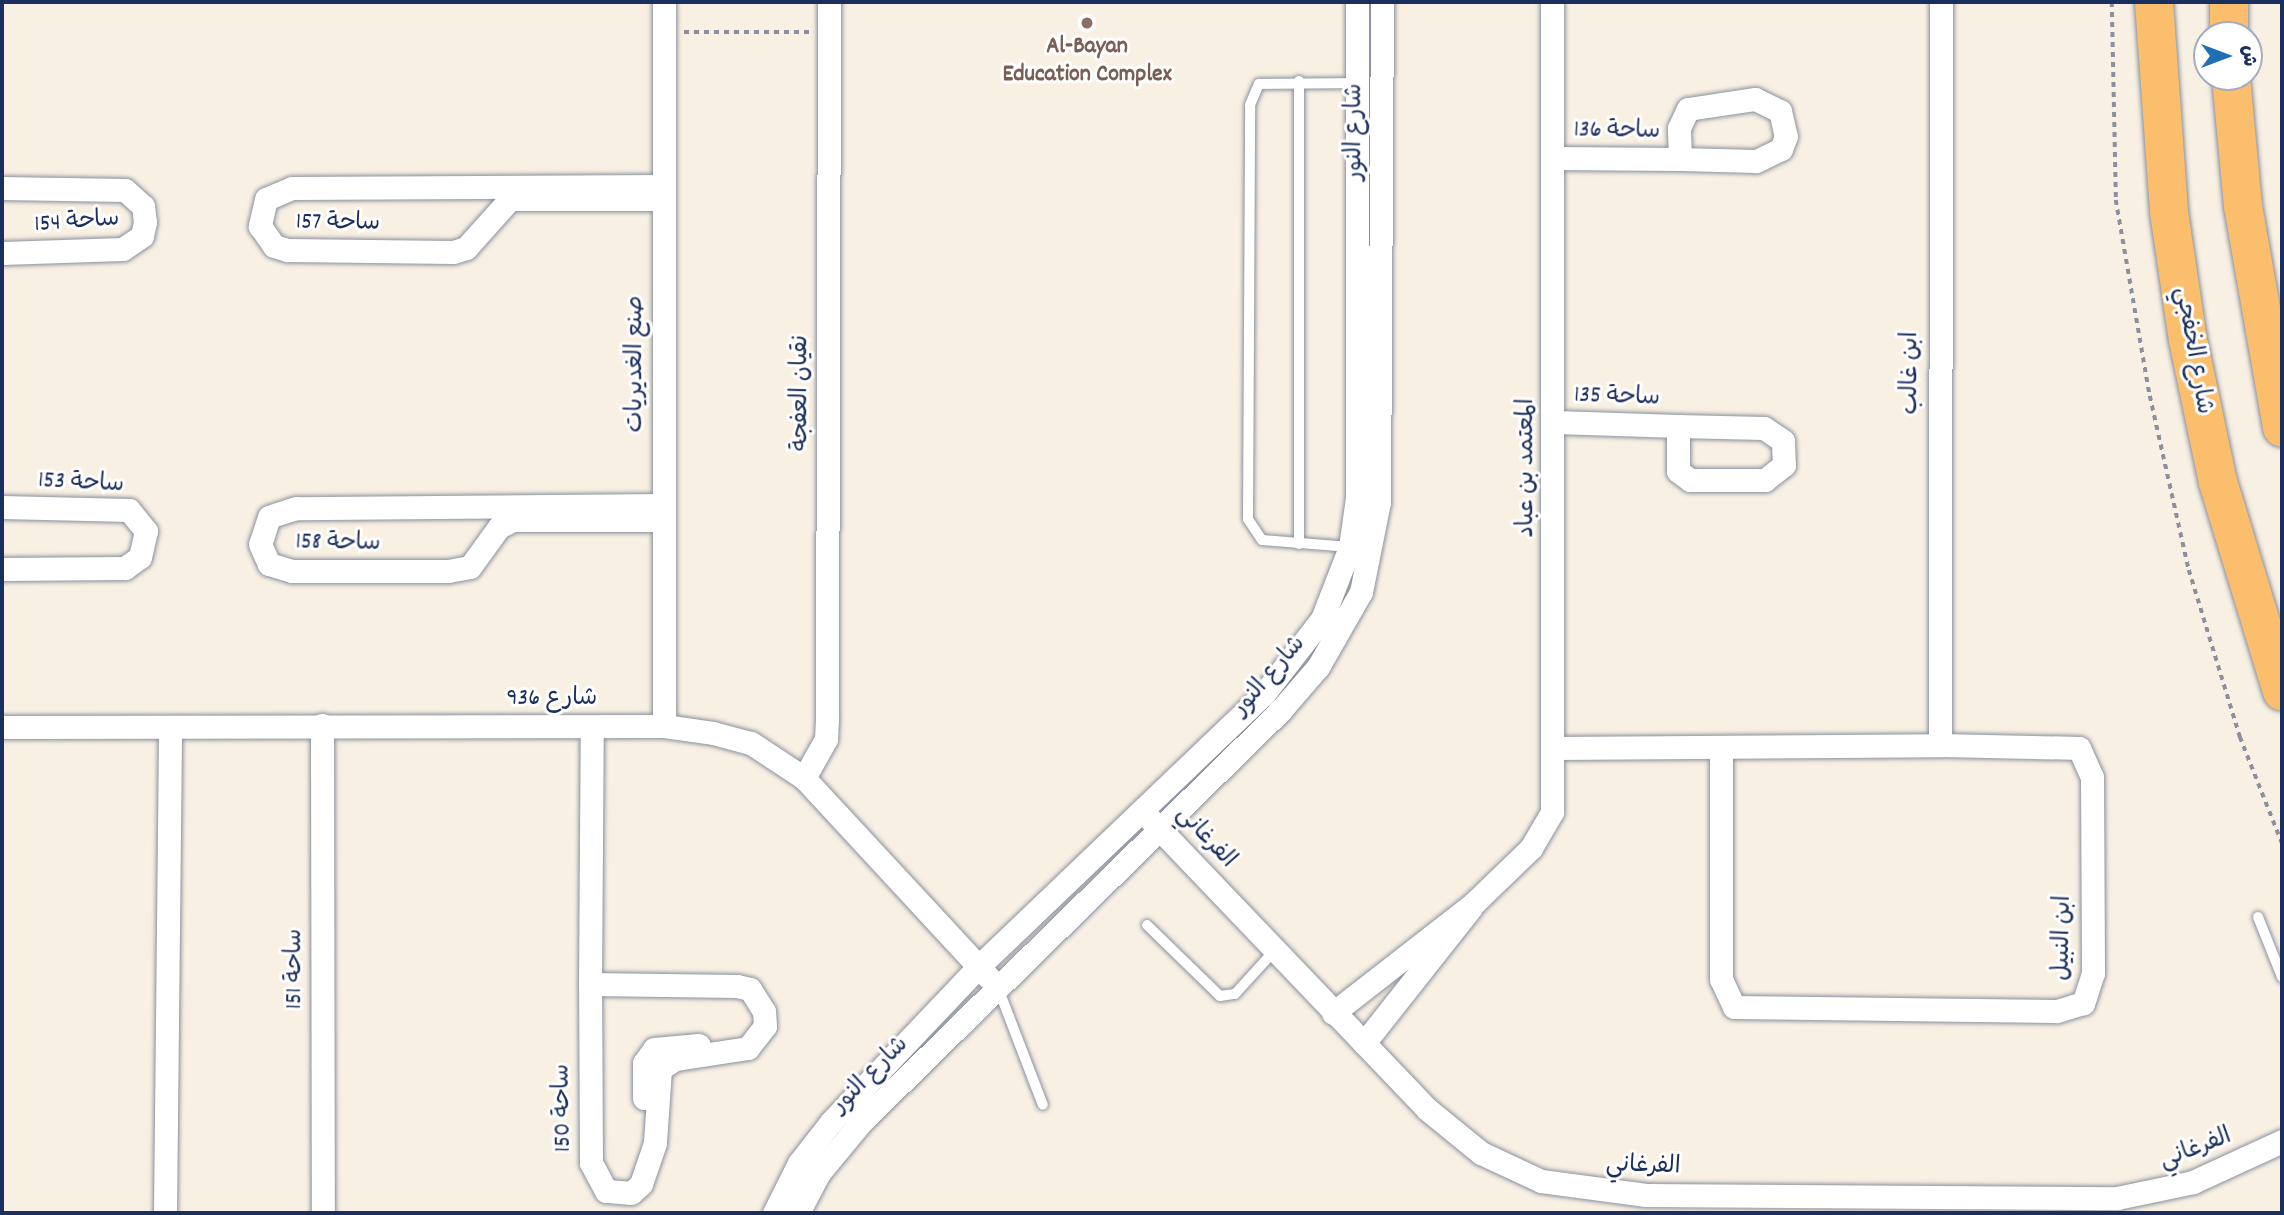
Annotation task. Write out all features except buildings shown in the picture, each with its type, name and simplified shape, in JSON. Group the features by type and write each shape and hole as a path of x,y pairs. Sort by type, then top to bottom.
{"highway":[{"name":"شارع الخفجي","path":"2154,2 2169,212 2188,340 2218,482 2282,691"},
{"path":"2229,2 2229,21"},
{"path":"2232,91 2243,206 2282,428"}],"street":[{"name":"صنع الغديريات","path":"664,2 664,726"},
{"name":"نقيان العفجة","path":"804,778 825,739 827,718 829,2"},
{"name":"شارع النور","path":"774,1213 817,1138 979,966 1142,811 1300,652 1322,619 1350,547 1357,498 1357,2"},
{"name":"شارع النور","path":"798,1213 841,1144 1161,828 1318,667 1361,592 1379,502 1382,2"},
{"name":"المعتمد بن عباد","path":"1364,1043 1473,904 1544,832 1552,813 1555,748 1555,422 1552,2"},
{"name":"ابن غالب","path":"1940,744 1941,2"},
{"path":"1356,79 1382,74"},
{"name":"ساحة 136","path":"1554,158 1680,159 1769,158 1786,136 1780,111 1755,99 1698,104 1682,117 1680,159"},
{"path":"467,187 487,220"},
{"name":"ساحة 157","path":"467,187 663,192 519,198 505,202 466,248 453,252 287,250 274,246 260,226 266,199 292,188 467,187"},
{"name":"ساحة 154","path":"2,188 125,190 143,206 145,222 142,236 123,249 2,253"},
{"name":"ساحة 135","path":"1555,422 1678,426 1775,432 1787,453 1784,465 1765,480 1690,480 1678,471 1678,426"},
{"name":"ساحة 153","path":"2,507 129,510 146,531 146,545 133,564 116,570 2,569"},
{"path":"462,507 488,541"},
{"name":"ساحة 158","path":"462,507 664,513 513,520 488,541 470,567 448,571 292,571 262,555 262,528 281,510 462,507"},
{"name":"ساحة 151","path":"322,725 323,1213"},
{"name":"شارع 936","path":"2,727 664,726 751,743 804,778 998,988"},
{"path":"166,1213 170,727"},
{"name":"ساحة 150","path":"590,984 750,989 764,1011 765,1026 748,1048 672,1044 648,1055 647,1172 631,1193 606,1191 594,1179 590,984 592,727"},
{"name":"ابن النبيل","path":"1555,748 1940,744 2067,745 2087,754 2092,973 2083,1003 2056,1011 1734,1007 1721,979 1721,747"},
{"name":"الفرغاني","path":"1142,811 1427,1109 1481,1153 1570,1189 2073,1207 2170,1190 2282,1141"},
{"name":"المعتمد بن عباد","path":"1333,1013 1473,904"}],"lane":[{"path":"1350,547 1299,544 1254,533 1247,498 1252,94 1259,84 1356,79"},
{"path":"1299,81 1299,544"},
{"path":"2258,917 2282,977"},
{"path":"1147,925 1220,996 1236,994 1275,950"},
{"path":"998,988 1043,1105"}],"path":[{"path":"2112,2 2116,200 2150,396 2189,570 2241,737 2282,843"},
{"path":"664,32 829,32"}],"place":[{"name":"Al-Bayan Education Complex","path":"1087,23"}]}
